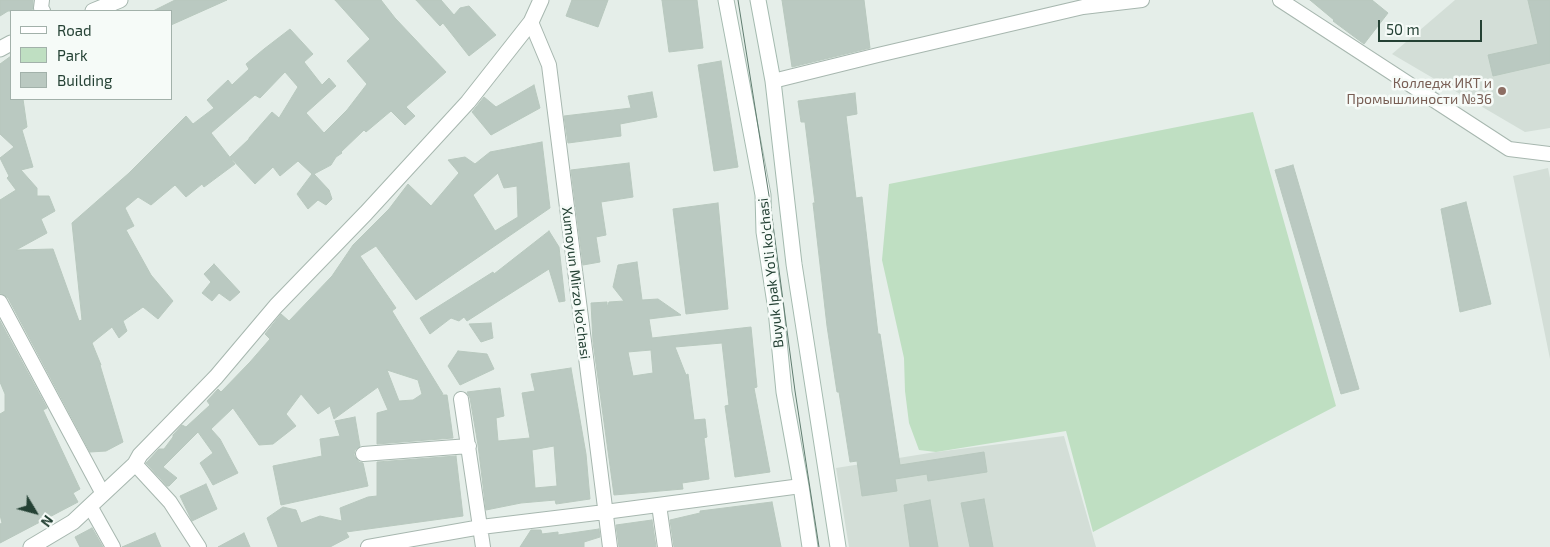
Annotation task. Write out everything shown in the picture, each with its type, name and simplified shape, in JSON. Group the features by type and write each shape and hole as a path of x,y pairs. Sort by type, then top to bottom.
{"main road":[{"path":"95,10 120,0"},
{"path":"31,547 73,522 135,464 140,455 216,377 276,306 366,213 468,102 531,22 541,0"},
{"name":"Buyuk Ipak Yo'li ko'chasi","path":"726,0 763,195 764,232 776,310 784,392 810,547"},
{"name":"Buyuk Ipak Yo'li ko'chasi","path":"758,0 773,81 794,264 838,547"}],"street":[{"path":"773,81 1083,7 1142,0"},
{"path":"1280,0 1509,149 1550,154"},
{"name":"Xumoyun Mirzo ko'chasi","path":"531,22 549,65 610,547"},
{"path":"0,302 103,494"},
{"path":"462,399 483,547"},
{"path":"364,454 469,446"},
{"path":"135,464 170,502 199,547"},
{"path":"368,547 481,527 801,486"},
{"path":"659,505 665,547"},
{"path":"90,506 113,547"}],"shaded area":[{"name":"Колледж ИКТ и Промышлиности №36","path":"1455,0 1550,0 1550,128 1525,132 1392,54"},
{"path":"1548,168 1550,178 1550,359 1513,176"},
{"path":"1064,436 1096,547 849,547 836,468 936,452"}],"green space":[{"path":"1253,112 1336,406 1093,532 1066,431 936,452 919,450 909,423 905,391 904,358 882,260 889,184"}],"building":[{"path":"0,0 33,0 33,9 31,10 10,10 0,16"},
{"path":"175,0 227,0 172,25 172,10 155,10"},
{"path":"335,0 381,0 395,18 446,72 406,107 415,116 405,125 391,111 366,132 364,130 336,157 331,165 314,174 329,190 332,199 326,205 318,200 308,209 297,194 312,174 298,161 280,176 273,167 255,184 230,157 249,139 272,112 279,118 298,87 285,72 260,98 255,95 211,133 235,164 204,187 202,184 186,197 175,185 151,205 138,197 125,208 134,226 126,230 151,275 173,301 158,319 143,307 123,321 127,331 119,338 112,327 92,343 101,365 123,442 106,451 90,452 8,298 0,293 0,200 16,190 7,178 9,176 0,158 14,147 0,134 0,64 10,57 10,100 23,100 27,127 22,130 33,167 21,170 37,188 37,196 49,196 55,211 41,219 47,233 16,250 53,249 79,321 82,320 72,223 129,173 186,116 193,124 214,108 207,100 228,80 232,85 249,69 246,64 290,29 313,54 304,62 322,85 329,78 336,86 306,113 324,133 347,110 367,84 347,61 370,39"},
{"path":"416,0 441,0 454,15 460,8 469,6 496,35 469,56 443,23 440,26"},
{"path":"572,0 608,0 598,27 566,16"},
{"path":"662,0 697,0 703,48 669,52"},
{"path":"782,0 864,0 870,48 792,67"},
{"path":"1310,0 1372,0 1388,13 1364,44 1333,21"},
{"path":"1528,0 1550,0 1550,63 1493,76 1488,55 1538,44"},
{"path":"721,61 738,167 714,171 698,65"},
{"path":"534,85 540,108 491,135 472,112 484,97 496,107"},
{"path":"652,92 657,117 620,124 621,136 568,143 564,116 631,108 628,96"},
{"path":"855,93 857,114 846,116 856,198 862,197 878,334 880,334 900,465 984,452 987,472 928,481 927,474 895,479 897,491 862,496 857,461 850,462 839,392 837,392 827,326 805,122 801,122 798,101"},
{"path":"542,142 550,208 416,300 376,246 360,256 396,308 392,311 443,394 440,395 447,395 453,438 377,444 377,413 388,410 378,387 334,419 330,406 318,414 301,394 286,414 296,426 273,444 259,445 233,408 211,429 220,439 238,473 213,485 200,463 213,453 198,432 163,467 177,478 167,486 146,463 159,449 164,449 182,425 186,427 210,405 207,401 218,389 221,392 250,362 270,339 265,334 281,314 289,321 332,276 353,245 389,209 408,184 431,206 459,173 448,160 465,157 475,164 490,152","holes":["498,173 504,188 517,186 518,217 495,231 473,195","387,370 418,380 422,394 413,400 399,401"]},
{"path":"629,163 633,197 601,202 606,235 596,237 600,262 583,265 571,170"},
{"path":"1293,165 1359,389 1341,394 1275,170"},
{"path":"1466,202 1491,304 1460,312 1441,209"},
{"path":"718,203 728,309 686,314 673,209"},
{"path":"549,231 559,247 565,301 559,302 549,269 467,321 464,317 459,321 451,318 430,334 420,318 493,272 494,274"},
{"path":"637,262 642,300 658,299 681,315 649,319 652,338 751,327 757,387 754,388 770,472 735,477 725,406 729,405 722,343 675,347 686,375 688,374 694,420 705,419 707,437 704,438 709,479 682,483 683,489 614,495 593,342 591,303 607,302 607,307 609,302 624,301 613,287 618,265","holes":["651,350 653,373 633,376 628,352"]},
{"path":"214,264 240,292 230,301 219,293 212,301 202,293 211,282 204,274"},
{"path":"0,321 47,408 43,410 80,489 73,493 78,502 0,543 0,524 2,523 0,515 0,414 5,411 5,394 0,382"},
{"path":"491,323 493,338 481,342 469,324"},
{"path":"458,351 487,354 494,369 460,385 448,366"},
{"path":"571,368 586,454 590,499 556,504 555,500 521,503 486,510 478,445 470,398 467,392 500,388 504,416 496,418 498,441 530,438 522,393 535,391 531,374","holes":["554,446 557,486 535,488 532,450"]},
{"path":"355,417 360,446 355,450 354,455 359,462 363,463 368,486 281,505 273,466 322,456 320,439 340,436 335,421"},
{"path":"456,456 463,516 346,532 349,537 330,547 278,547 267,518 283,507 296,510 301,523 320,516 342,521 340,508 368,497 377,496 377,462"},
{"path":"206,484 217,509 192,521 180,496"},
{"path":"984,499 993,547 970,547 961,503"},
{"path":"930,500 938,547 910,547 904,505"},
{"path":"772,502 781,547 674,547 670,520 700,513 700,511"},
{"path":"652,520 656,547 619,547 616,525"},
{"path":"92,528 103,547 80,547 75,537"},
{"path":"599,529 600,537 584,542 584,547 520,547 531,530 541,530 542,534 558,532 558,535"},
{"path":"155,533 161,547 122,547"},
{"path":"244,533 250,547 218,547"}],"tram line":[{"path":"738,0 770,202 795,391 819,547"}],"place":[{"name":"Колледж ИКТ и Промышлиности №36","path":"1502,91"}]}
